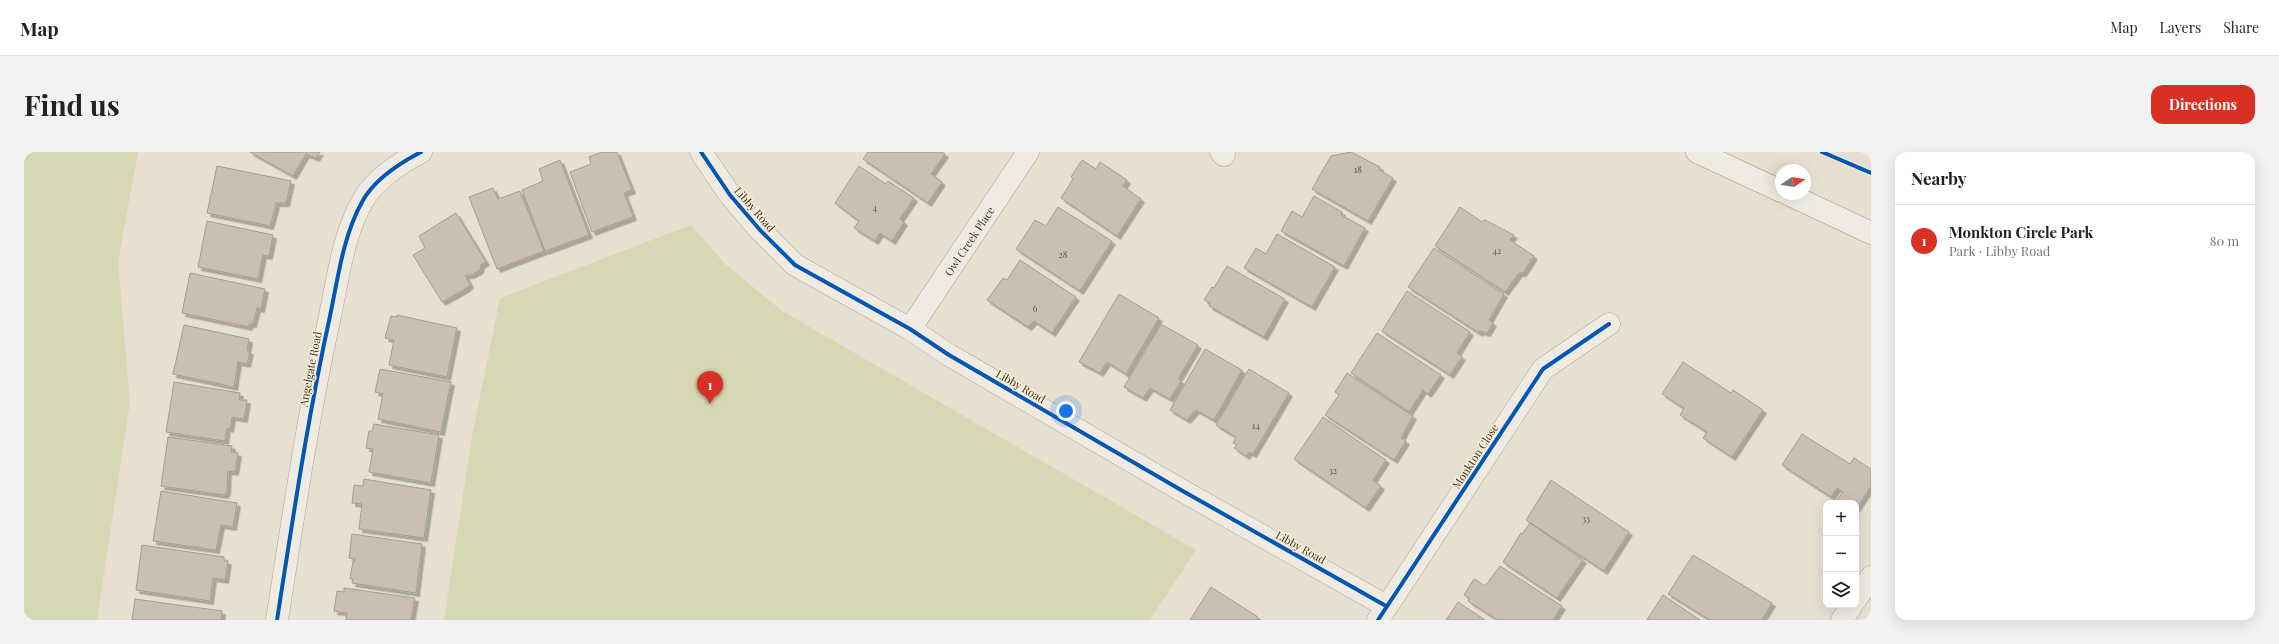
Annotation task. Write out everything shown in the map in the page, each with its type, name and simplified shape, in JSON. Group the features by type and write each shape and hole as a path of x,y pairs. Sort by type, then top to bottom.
{"street":[{"name":"Angelgate Road","path":"278,620 305,443 324,346 351,227 362,201 383,177 402,162 421,152"},
{"name":"Libby Road","path":"701,152 730,195 760,230 796,265 910,329 1182,490 1382,613"},
{"name":"Owl Creek Place","path":"910,329 1028,152"},
{"path":"1697,152 1775,188"},
{"path":"1801,200 1871,233"},
{"name":"Monkton Close","path":"1382,613 1543,369 1609,324"},
{"path":"1859,595 1871,577"},
{"path":"1842,620 1850,608"}],"green space":[{"path":"24,152 138,152 118,262 130,402 97,620 24,620"},
{"path":"691,225 724,263 782,311 1196,550 1150,620 444,620 472,436 500,298"}],"building":[{"path":"250,152 320,152 316,158 306,154 293,176"},
{"path":"602,152 617,152 632,190 624,193 633,217 592,232 570,172 591,164 589,157"},
{"path":"868,152 942,152 945,154 931,174 942,182 928,203 863,159"},
{"path":"1351,152 1380,167 1379,170 1393,178 1368,221 1312,189 1331,156"},
{"path":"560,160 589,235 545,251 522,190 543,181 539,169"},
{"path":"1082,160 1096,169 1100,162 1127,180 1123,186 1141,199 1117,236 1061,198 1073,179 1071,177"},
{"path":"217,166 291,181 286,203 275,203 276,205 270,226 207,213"},
{"path":"859,166 886,184 888,181 914,198 900,219 904,222 892,241 880,233 875,241 854,228 859,221 835,203"},
{"path":"493,188 498,199 520,191 544,251 497,269 469,197"},
{"path":"1314,196 1342,212 1341,215 1365,228 1344,266 1281,231 1292,211 1302,217"},
{"path":"1058,207 1112,241 1080,291 1016,249 1035,220 1046,226"},
{"path":"1460,207 1482,222 1484,220 1487,221 1514,235 1510,240 1534,256 1523,273 1519,273 1505,292 1435,246"},
{"path":"456,213 486,262 481,265 480,270 471,275 465,275 470,284 467,288 442,302 413,255 425,248 419,236"},
{"path":"207,221 273,235 269,256 263,255 258,279 198,267"},
{"path":"1277,234 1335,267 1312,307 1244,268 1256,248 1266,254"},
{"path":"1434,248 1504,294 1489,320 1493,323 1487,333 1480,331 1479,333 1408,287"},
{"path":"1020,260 1076,297 1052,333 1034,321 1028,327 987,300 1003,278 1007,280"},
{"path":"1227,266 1285,299 1264,337 1209,306 1210,303 1204,300 1212,287 1214,288"},
{"path":"190,273 265,289 261,309 257,308 253,324 249,324 249,327 182,313"},
{"path":"1407,291 1470,332 1457,353 1462,357 1450,375 1382,331"},
{"path":"1119,294 1159,318 1126,374 1107,362 1100,373 1079,362"},
{"path":"397,315 457,328 447,377 389,365 394,340 385,338 391,316 397,317"},
{"path":"1161,324 1198,345 1178,379 1181,381 1170,399 1150,388 1143,398 1124,387"},
{"path":"184,325 249,339 247,351 250,351 247,364 238,362 234,387 173,374"},
{"path":"1377,333 1441,375 1428,394 1423,390 1409,412 1351,373"},
{"path":"1205,349 1242,370 1214,420 1196,410 1187,420 1170,410"},
{"path":"1683,362 1731,393 1733,390 1763,410 1732,457 1703,438 1707,432 1680,415 1684,408 1662,394"},
{"path":"380,369 451,382 441,432 378,419 383,394 375,392"},
{"path":"1249,369 1289,393 1253,454 1249,452 1246,456 1234,448 1237,445 1233,443 1236,437 1216,425"},
{"path":"1347,373 1413,416 1401,438 1406,441 1394,460 1325,415 1339,395 1335,392"},
{"path":"174,382 240,393 239,400 247,400 244,419 232,417 230,429 227,428 225,441 166,432"},
{"path":"1323,417 1386,460 1373,480 1381,486 1366,508 1294,459"},
{"path":"374,424 439,435 431,483 369,472 373,449 366,448 369,431 372,431"},
{"path":"1802,434 1850,464 1854,458 1871,469 1871,486 1859,504 1859,500 1837,500 1843,492 1837,488 1831,497 1782,465"},
{"path":"168,437 232,446 231,452 238,453 235,472 228,471 227,491 225,495 161,486"},
{"path":"364,479 431,490 424,538 359,529 362,504 352,503 354,485 363,486"},
{"path":"1551,480 1629,532 1604,571 1526,520"},
{"path":"161,491 237,503 233,527 221,525 216,550 153,541"},
{"path":"1530,523 1583,560 1557,598 1503,562 1521,533 1522,534"},
{"path":"352,534 422,544 416,593 352,583 353,579 350,579 353,562 355,562 355,559 349,558"},
{"path":"142,545 224,557 224,561 228,561 225,580 213,578 210,601 136,590"},
{"path":"1693,555 1772,603 1762,620 1710,620 1668,594"},
{"path":"1500,566 1562,606 1553,620 1498,620 1468,601 1470,599 1464,595 1474,579 1485,586"},
{"path":"1211,587 1258,617 1257,619 1259,620 1190,620"},
{"path":"344,588 415,598 411,620 346,620 347,613 334,611 337,591 344,592"},
{"path":"1663,595 1700,620 1647,620"},
{"path":"135,599 222,611 221,620 132,620"},
{"path":"1458,602 1485,620 1446,620"}],"cycle path":[{"path":"277,620 295,505 322,354 339,272 350,229 362,202 373,187 396,167 421,152"},
{"path":"701,152 730,195 760,230 795,265 910,329 949,355 1181,490 1386,606"},
{"path":"1822,152 1871,173"},
{"path":"1378,620 1543,369 1609,324"}],"place":[{"name":"Monkton Circle Park","path":"710,404"}]}
